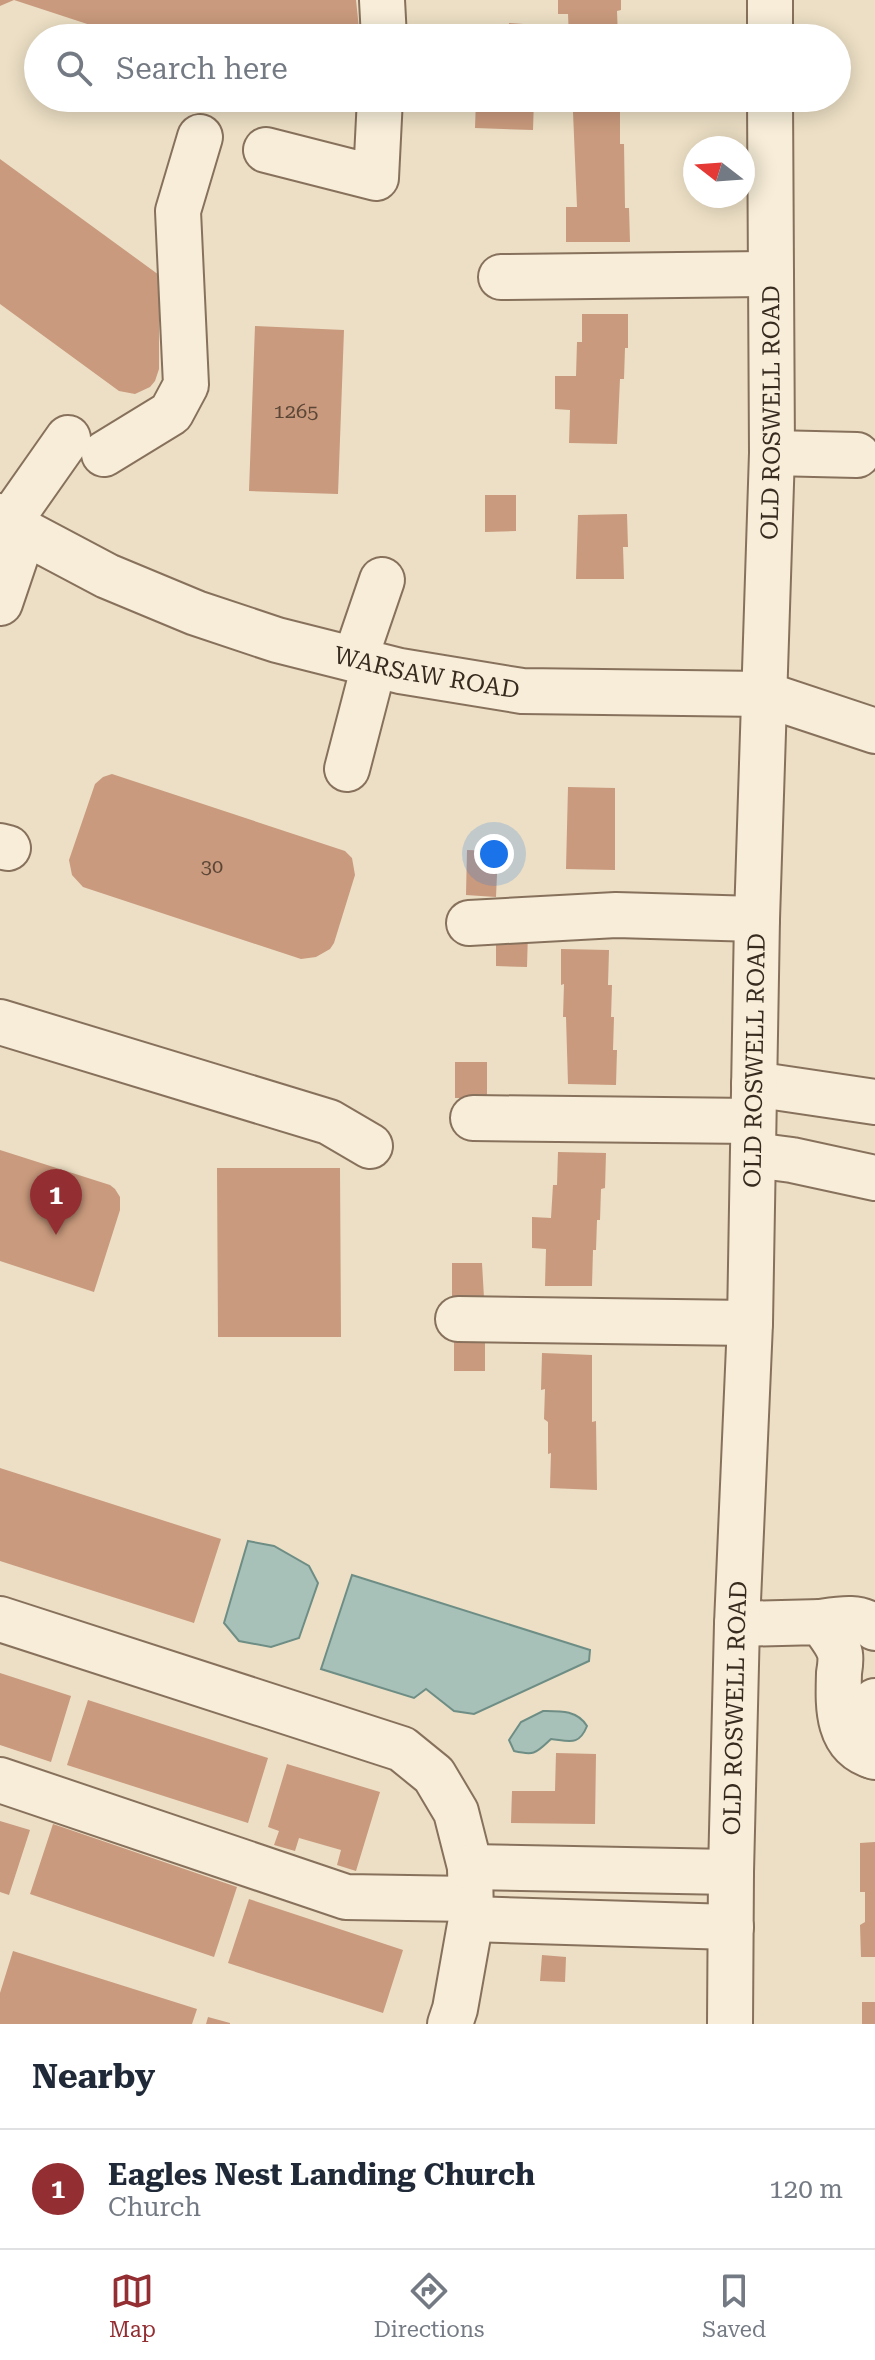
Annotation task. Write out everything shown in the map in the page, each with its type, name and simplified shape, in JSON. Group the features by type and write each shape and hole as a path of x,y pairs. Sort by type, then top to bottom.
{"street":[{"path":"382,0 383,24"},
{"path":"770,0 770,24"},
{"path":"266,150 376,178 379,112"},
{"name":"OLD ROSWELL ROAD","path":"730,2024 737,1624 750,1323 757,919 772,453 770,112"},
{"path":"0,603 11,523 86,446 171,413 186,385 178,211 200,137"},
{"path":"501,277 771,274"},
{"path":"772,453 857,455"},
{"name":"WARSAW ROAD","path":"11,523 107,576 196,613 277,640 400,671 522,691 764,694 875,731"},
{"path":"347,769 364,662 382,580"},
{"path":"469,923 616,915 757,919"},
{"path":"0,1022 329,1122 370,1146"},
{"path":"473,1118 753,1120 875,1102"},
{"path":"753,1120 792,1160 875,1178"},
{"path":"458,1319 750,1323"},
{"path":"737,1624 821,1622 845,1618 865,1620 875,1628"},
{"path":"0,1619 402,1749 434,1775 456,1812 470,1895 455,2009 450,2024"},
{"path":"821,1622 840,1652 841,1725 850,1742 861,1753 873,1757 875,1701"},
{"path":"0,1780 346,1897 470,1895 554,1869 731,1872"},
{"path":"553,1921 554,1869"},
{"path":"470,1895 553,1921 731,1927"}],"water":[{"path":"248,1541 274,1546 309,1566 318,1583 299,1638 271,1647 239,1641 224,1623"},
{"path":"352,1575 590,1650 589,1661 474,1714 454,1711 426,1689 414,1698 321,1669"},
{"path":"543,1711 573,1714 587,1726 577,1739 551,1739 535,1752 514,1751 509,1740 521,1722"}],"building":[{"path":"0,0 14,0 0,6"},
{"path":"14,0 356,0 359,24 87,24"},
{"path":"558,0 621,0 617,24 568,24 568,14 558,14"},
{"path":"476,112 534,112 533,130 475,128"},
{"path":"573,112 620,112 620,144 624,144 625,208 629,208 630,242 566,242 566,207 577,207"},
{"path":"0,159 159,275 159,369 150,387 135,394 119,391 0,304"},
{"path":"582,314 628,314 628,348 625,348 624,379 620,379 617,444 569,443 570,410 555,409 555,376 576,376 577,342 582,342"},
{"path":"255,326 344,330 338,494 249,491"},
{"path":"485,495 516,495 516,531 485,532"},
{"path":"627,514 628,547 623,547 624,579 576,579 578,515"},
{"path":"112,774 345,851 352,858 355,875 330,949 316,957 301,959 83,887 72,875 69,860 95,784"},
{"path":"568,787 615,788 615,870 566,869"},
{"path":"467,850 498,851 496,897 466,895"},
{"path":"496,931 528,931 527,967 496,966"},
{"path":"561,949 609,950 613,1050 617,1050 616,1085 568,1084"},
{"path":"455,1062 487,1062 487,1098 455,1098"},
{"path":"0,1150 115,1189 120,1197 120,1210 94,1292 0,1261"},
{"path":"558,1152 606,1153 605,1188 601,1189 600,1220 597,1220 596,1250 593,1250 592,1286 545,1286 546,1249 532,1248 532,1217 551,1218 553,1185 557,1185"},
{"path":"217,1168 340,1168 341,1337 218,1337"},
{"path":"452,1263 482,1263 484,1298 452,1299"},
{"path":"454,1335 485,1335 485,1371 454,1371"},
{"path":"542,1353 592,1355 592,1422 596,1421 597,1490 550,1488 551,1453 548,1454 548,1422 544,1419 545,1389 541,1390"},
{"path":"0,1468 221,1539 194,1623 0,1561"},
{"path":"0,1673 71,1696 51,1762 0,1745"},
{"path":"88,1700 268,1758 248,1823 67,1765"},
{"path":"556,1753 596,1754 595,1824 511,1823 512,1791 555,1791"},
{"path":"287,1764 380,1792 356,1871 337,1865 341,1850 299,1838 295,1851 274,1845 279,1831 268,1827"},
{"path":"0,1821 30,1830 9,1895 0,1892"},
{"path":"53,1824 237,1887 214,1957 30,1894"},
{"path":"875,1842 875,1957 861,1957 860,1925 865,1922 865,1892 860,1892 860,1843"},
{"path":"249,1899 403,1950 383,2013 228,1963"},
{"path":"13,1951 197,2009 192,2024 0,2024 0,1993"},
{"path":"542,1955 566,1957 565,1982 540,1981"},
{"path":"862,2002 875,2002 875,2024 862,2024"},
{"path":"208,2017 230,2023 230,2024 206,2024"}],"place":[{"name":"Eagles Nest Landing Church","path":"56,1235"}]}
